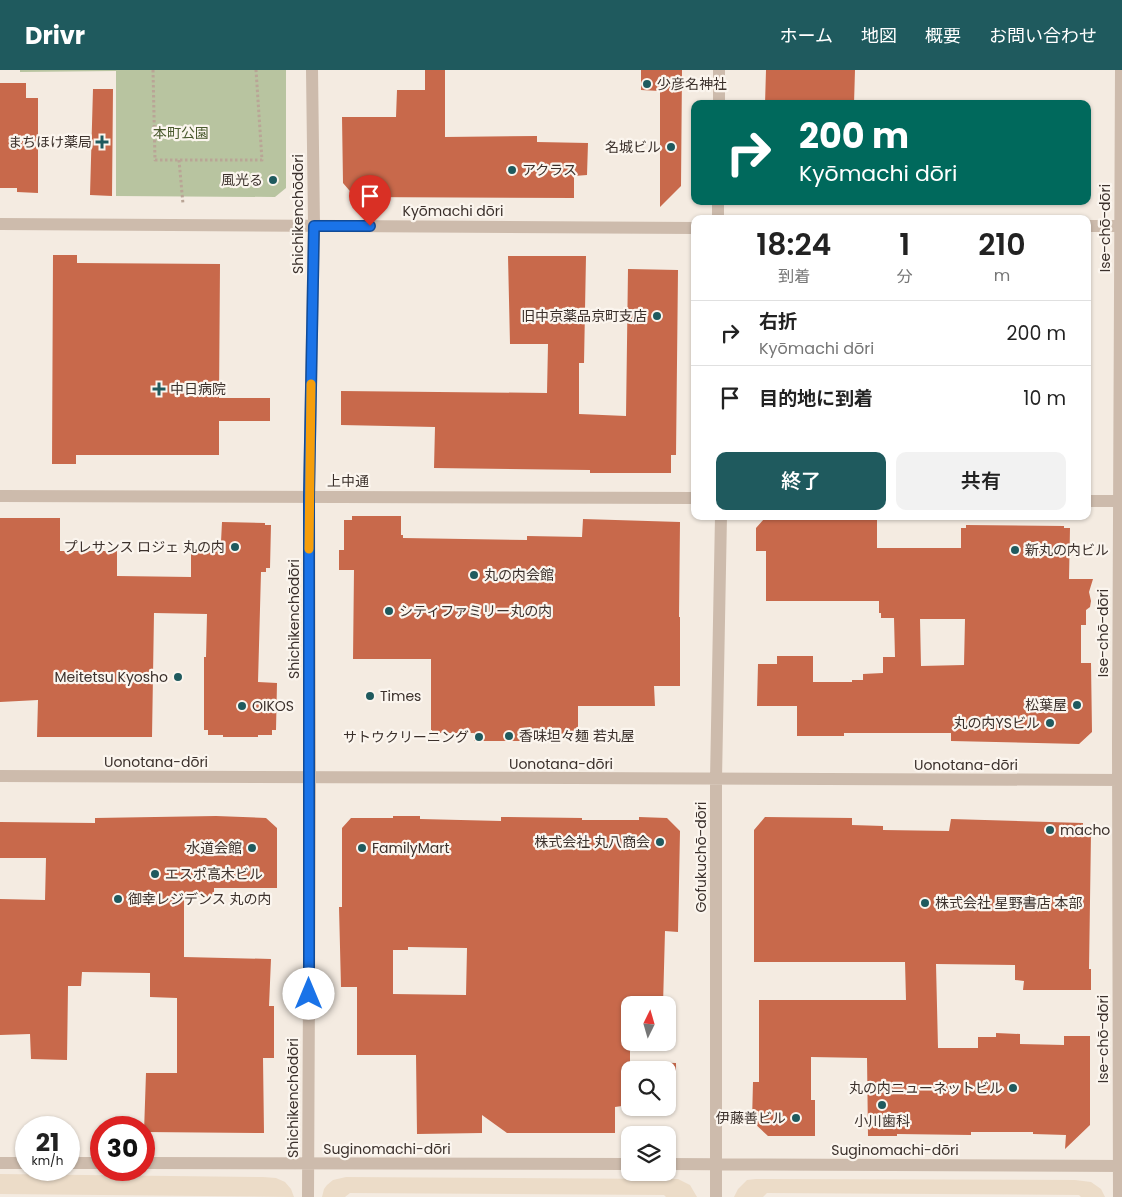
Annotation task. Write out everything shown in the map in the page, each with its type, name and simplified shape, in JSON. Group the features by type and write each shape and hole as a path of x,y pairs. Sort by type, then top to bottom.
{"street":[{"name":"Shichikenchōdōri","path":"308,1197 309,496 314,226 312,70"},
{"path":"719,70 719,100"},
{"name":"Ise-chō-dōri","path":"1119,1197 1121,70"},
{"name":"Kyōmachi dōri","path":"0,224 691,228"},
{"path":"1091,226 1121,226"},
{"name":"上中通","path":"0,496 691,498"},
{"path":"1091,501 1119,501"},
{"name":"Gofukuchō-dōri","path":"716,1197 716,779 721,520"},
{"name":"Uonotana-dōri","path":"0,776 1120,780"},
{"path":"0,1163 15,1163"},
{"name":"Suginomachi-dōri","path":"155,1163 621,1164"},
{"name":"Suginomachi-dōri","path":"676,1164 1120,1166"}],"path":[{"path":"153,70 155,160 262,160 256,70"},
{"path":"179,160 183,204"}],"green space":[{"name":"本町公園","path":"20,70 286,70 286,188 275,197 116,196 116,71 20,72"}],"shaded area":[{"path":"0,1174 15,1174 15,1181 80,1181 80,1175 90,1175 90,1181 155,1181 155,1176 276,1178 285,1182 291,1189 294,1197 0,1194"},
{"path":"346,1177 621,1179 621,1181 676,1181 678,1179 690,1185 697,1197 666,1197 664,1195 350,1193 345,1197 322,1197 324,1189 333,1180"},
{"path":"747,1180 1075,1180 1091,1182 1101,1189 1105,1197 1081,1197 1079,1195 767,1193 763,1197 734,1197 738,1189"}],"building":[{"path":"425,70 445,70 445,137 537,136 537,142 588,143 587,175 574,176 574,198 355,197 343,183 342,117 396,117 397,90 425,90"},
{"path":"641,70 682,70 681,186 660,207 660,91 641,90"},
{"path":"766,70 855,70 854,100 765,100"},
{"path":"0,83 26,83 26,98 38,98 38,193 17,192 17,188 0,188"},
{"name":"まちほけ薬局","path":"93,89 113,89 112,196 90,195"},
{"path":"53,255 77,255 77,263 220,264 219,398 270,398 270,421 219,421 219,455 76,455 76,464 52,464"},
{"path":"508,256 586,256 584,363 579,363 579,414 626,416 628,269 678,270 676,455 671,455 671,473 590,473 590,470 434,468 435,427 341,425 341,391 547,393 548,344 510,344"},
{"path":"352,516 401,516 401,535 403,535 403,538 527,540 527,536 582,537 583,519 680,522 680,686 654,686 655,706 578,706 578,734 535,733 535,741 474,741 474,733 432,733 431,659 353,659 354,570 339,570 339,550 344,550 344,520 352,520"},
{"path":"0,518 60,518 60,551 117,551 117,576 191,577 191,550 199,549 199,542 221,542 222,522 265,523 265,525 271,525 270,568 266,568 266,572 261,572 258,682 277,683 276,730 272,730 272,735 258,735 258,737 208,735 208,730 204,730 204,657 206,657 207,614 154,613 152,737 37,737 38,700 0,702"},
{"path":"763,520 877,520 877,548 961,548 961,528 966,528 966,525 1064,526 1064,528 1070,528 1069,579 1093,579 1089,592 1090,607 1086,610 1086,625 1081,625 1081,663 1091,663 1092,732 1079,744 951,741 951,733 844,733 844,736 797,736 797,706 757,706 758,664 777,664 777,656 813,656 813,682 852,682 852,680 863,680 863,674 883,673 883,657 895,657 894,618 881,618 879,601 766,601 766,551 756,551 756,528","holes":["920,619 965,619 964,665 921,666"]},
{"path":"216,816 266,818 277,828 277,888 214,888 214,897 184,896 184,957 271,959 269,1006 274,1006 274,1058 263,1058 264,1133 155,1132 155,1116 145,1116 146,1073 177,1073 177,998 150,997 150,973 82,972 81,986 68,986 67,1060 31,1059 30,1034 0,1035 0,899 45,900 46,858 0,858 0,822 95,823 95,818"},
{"path":"420,816 420,819 501,821 501,817 582,818 582,820 639,820 639,817 667,818 680,831 678,932 665,931 663,996 621,996 621,1051 630,1051 630,1061 621,1061 621,1106 615,1107 615,1133 507,1133 482,1115 482,1133 417,1134 416,1055 357,1055 357,987 341,987 339,907 342,907 342,828 351,818","holes":["408,947 467,948 466,995 393,994 393,950 408,950"]},
{"path":"765,817 852,818 852,825 883,826 883,830 949,831 951,819 1083,823 1083,833 1091,833 1089,969 1091,969 1091,990 1023,990 1024,981 1015,980 1015,965 936,964 938,1048 978,1048 978,1037 996,1037 996,1033 1020,1034 1020,1044 1064,1045 1064,1036 1090,1036 1090,1125 1065,1149 1066,1135 1033,1134 1033,1132 971,1132 971,1135 897,1134 897,1136 868,1136 867,1058 811,1057 811,1100 815,1100 815,1136 768,1136 752,1121 753,1082 759,1082 759,1000 906,1000 905,962 754,962 754,830"}],"slow traffic":[{"path":"309,549 311,384"}],"place":[{"name":"少彦名神社","path":"647,84"},
{"name":"まちほけ薬局","path":"102,142"},
{"name":"名城ビル","path":"671,147"},
{"name":"アクラス","path":"512,170"},
{"name":"風光る","path":"273,180"},
{"name":"旧中京薬品京町支店","path":"657,316"},
{"name":"中日病院","path":"159,389"},
{"name":"プレサンス ロジェ 丸の内","path":"235,547"},
{"name":"新丸の内ビル","path":"1015,550"},
{"name":"丸の内会館","path":"474,575"},
{"name":"シティファミリー丸の内","path":"389,611"},
{"name":"Meitetsu Kyosho","path":"178,677"},
{"name":"Times","path":"370,696"},
{"name":"松葉屋","path":"1077,705"},
{"name":"OIKOS","path":"242,706"},
{"name":"丸の内YSビル","path":"1050,723"},
{"name":"香味坦々麺 若丸屋","path":"509,736"},
{"name":"サトウクリーニング","path":"479,737"},
{"name":"macho","path":"1050,830"},
{"name":"株式会社 丸八商会","path":"660,842"},
{"name":"水道会館","path":"252,848"},
{"name":"FamilyMart","path":"362,848"},
{"name":"エスポ高木ビル","path":"155,874"},
{"name":"御幸レジデンス 丸の内","path":"118,899"},
{"name":"株式会社 星野書店 本部","path":"925,903"},
{"name":"丸の内ニューネットビル","path":"1013,1088"},
{"name":"小川歯科","path":"882,1105"},
{"name":"伊藤善ビル","path":"796,1118"}],"route":[{"path":"309,994 309,496 314,226 370,226"}]}
